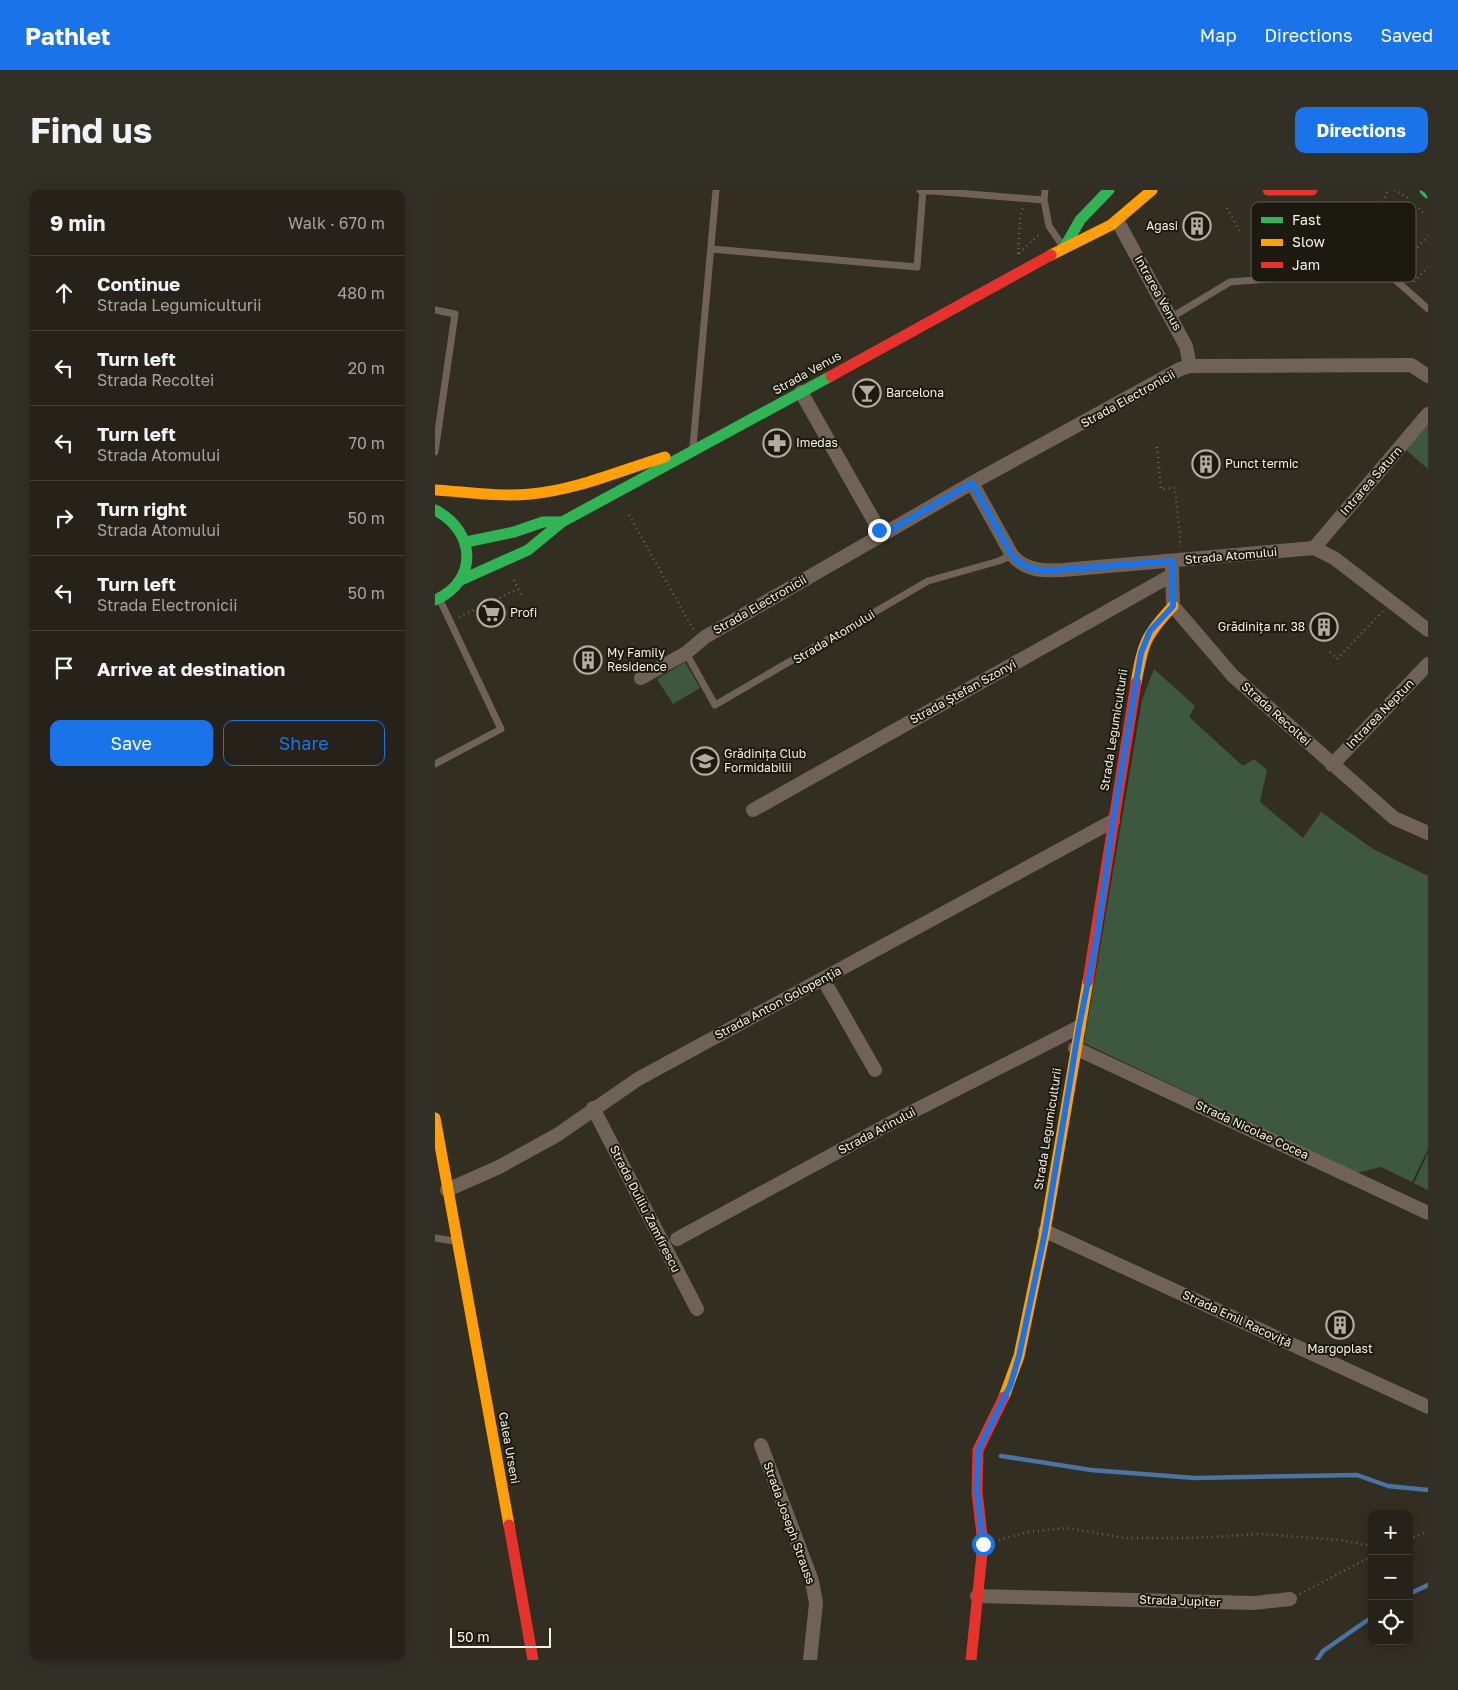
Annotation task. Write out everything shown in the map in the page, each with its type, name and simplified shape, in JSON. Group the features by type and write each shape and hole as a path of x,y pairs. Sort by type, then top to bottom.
{"street":[{"path":"1064,248 1080,220 1109,190"},
{"name":"Strada Venus","path":"461,580 520,556 551,535 562,522 623,491 693,449 1064,248 1096,236 1118,222 1152,190"},
{"path":"1269,190 1312,190"},
{"path":"1425,190 1428,193"},
{"name":"Intrarea Venus","path":"1118,222 1172,317 1186,346 1189,366"},
{"name":"Strada Electronicii","path":"641,678 972,483 1189,366 1411,365 1428,376"},
{"path":"801,392 882,535"},
{"name":"Intrarea Saturn","path":"1314,548 1428,414"},
{"path":"435,490 513,496 545,492 581,484 693,449"},
{"name":"Strada Atomului","path":"972,483 1012,555 1018,562 1030,568 1045,571 1176,566 1314,548"},
{"path":"435,510 450,518 460,529 466,542 466,568 461,580 448,595 437,600"},
{"name":"Strada Venus","path":"466,542 515,532 543,522 562,522"},
{"path":"1314,548 1333,558 1428,630"},
{"path":"1173,606 1176,566"},
{"name":"Strada Ștefan Szonyi","path":"753,810 1176,566"},
{"name":"Strada Recoltei","path":"1173,606 1233,676 1332,765 1394,818 1428,833"},
{"name":"Strada Legumiculturii","path":"971,1660 983,1544 977,1492 978,1450 1010,1386 1019,1356 1045,1232 1075,1048 1097,936 1113,821 1141,653 1150,631 1173,606"},
{"name":"Intrarea Neptun","path":"1332,765 1428,664"},
{"name":"Strada Anton Golopenția","path":"447,1190 508,1162 557,1135 638,1078 1113,821"},
{"path":"823,979 875,1070"},
{"name":"Strada Arinului","path":"677,1239 902,1117 1079,1027"},
{"name":"Strada Nicolae Cocea","path":"1075,1048 1428,1212"},
{"name":"Strada Duiliu Zamfirescu","path":"593,1108 697,1309"},
{"name":"Calea Urseni","path":"435,1118 533,1660"},
{"name":"Strada Emil Racoviță","path":"1045,1232 1428,1407"},
{"name":"Strada Joseph Strauss","path":"761,1446 812,1581 816,1602 810,1660"},
{"name":"Strada Jupiter","path":"977,1596 1254,1603 1289,1599"}],"lane":[{"path":"693,449 716,190"},
{"path":"711,249 917,267 922,190 1044,200"},
{"path":"1045,190 1044,200 1049,226 1064,248"},
{"path":"1172,317 1231,282 1251,280"},
{"path":"1398,282 1428,309"},
{"path":"435,310 455,314 435,452"},
{"name":"Strada Atomului","path":"687,652 715,705 928,581 999,561 1012,555"},
{"path":"435,764 501,729 437,600"},
{"path":"435,1238 457,1241"}],"path":[{"path":"1018,254 1020,217 1026,199"},
{"path":"1227,208 1241,234"},
{"path":"1416,250 1428,236"},
{"path":"1416,280 1428,267"},
{"path":"1407,290 1414,282"},
{"path":"1157,447 1161,488 1175,488 1176,566"},
{"path":"629,515 700,642"},
{"path":"514,580 521,595"},
{"path":"459,617 518,589"},
{"path":"1330,652 1337,658 1387,608"},
{"path":"983,1544 1028,1532 1067,1528 1125,1538 1190,1538 1262,1534 1340,1540 1368,1545"},
{"path":"1413,1538 1428,1532"},
{"path":"1289,1599 1368,1558"}],"green space":[{"path":"1428,425 1428,469 1406,450"},
{"path":"685,662 700,688 673,704 657,679"},
{"path":"1154,669 1195,706 1189,717 1243,766 1254,759 1267,770 1260,802 1303,838 1321,812 1373,849 1428,876 1428,1149 1412,1182 1381,1167 1356,1173 1084,1043 1142,700"},
{"path":"1428,1153 1428,1190 1414,1183"}],"waterway":[{"path":"1001,1456 1091,1470 1195,1478 1357,1475 1388,1486 1428,1490"},
{"path":"1413,1592 1428,1585"},
{"path":"1317,1660 1323,1651 1368,1620"}],"traffic: fast":[{"path":"1064,248 1080,220 1109,190"},
{"path":"1425,190 1428,193"},
{"path":"466,542 514,532 543,522 562,522 831,376"},
{"path":"435,510 449,519 458,530 465,543 467,556 465,569 459,581 449,592 435,600"},
{"path":"461,580 528,550 562,522"}],"traffic: slow":[{"path":"1051,255 1111,225 1152,190"},
{"path":"435,490 507,495 548,492 582,484 665,457"},
{"path":"1136,683 1143,649 1156,625 1173,606"},
{"path":"1004,1397 1019,1356 1045,1231 1088,981"},
{"path":"435,1118 509,1525"}],"traffic: jam":[{"path":"1268,190 1312,190"},
{"path":"831,376 1051,255"},
{"path":"1088,981 1136,683"},
{"path":"971,1660 983,1544 977,1492 978,1450 1004,1397"},
{"path":"509,1525 533,1660"}],"place":[{"name":"Agasi","path":"1197,226"},
{"name":"Barcelona","path":"867,393"},
{"name":"Imedas","path":"777,443"},
{"name":"Punct termic","path":"1206,464"},
{"name":"Profi","path":"491,613"},
{"name":"Grădinița nr. 38","path":"1324,627"},
{"name":"My Family Residence","path":"588,660"},
{"name":"Grădinița Club Formidabilii","path":"705,761"},
{"name":"Margoplast","path":"1340,1325"}],"route":[{"path":"879,530 882,535 972,483 1012,555 1018,562 1030,568 1045,571 1172,561 1173,606 1150,631 1141,653 1113,821 1097,936 1079,1027 1045,1232 1019,1356 1010,1386 999,1411 987,1428 978,1450 977,1492 981,1513 983,1544"}]}
